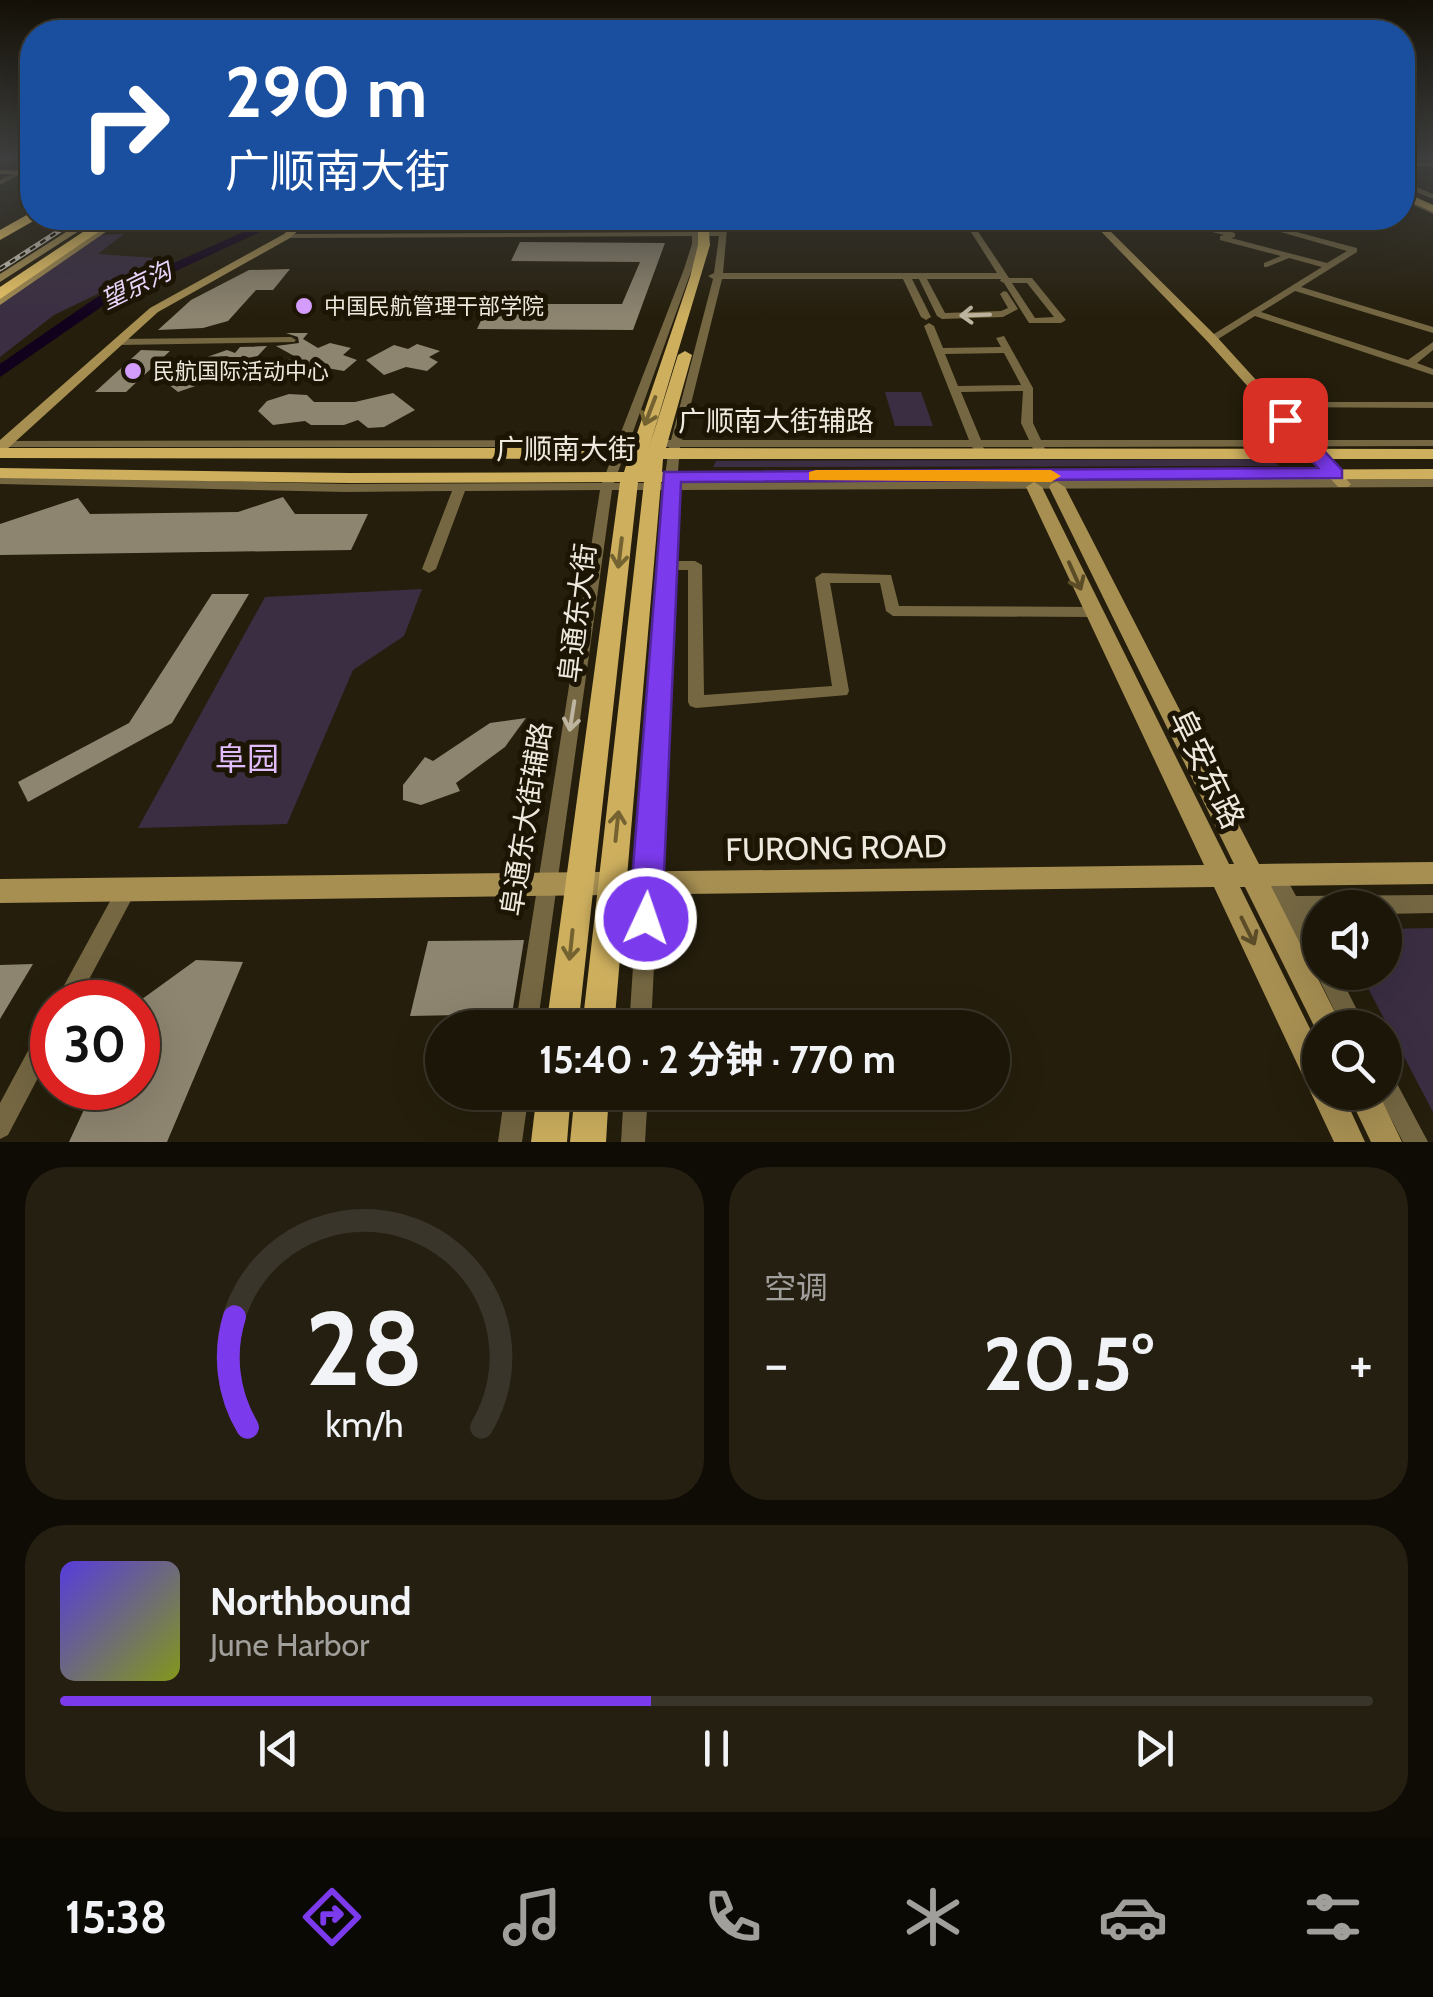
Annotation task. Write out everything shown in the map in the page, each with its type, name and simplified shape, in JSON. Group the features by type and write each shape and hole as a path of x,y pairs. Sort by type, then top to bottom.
{"highway":[{"path":"0,282 79,230"},
{"path":"0,298 95,230"}],"main road":[{"name":"广顺南大街","path":"1,447 62,454 643,466"},
{"name":"广顺南大街","path":"0,472 724,466 979,450 1433,454"},
{"path":"44,473 41,468 47,461 62,454"},
{"path":"1261,455 1281,460 1287,468 1277,474"},
{"path":"1375,455 1363,460 1394,474"},
{"path":"599,1010 643,466"},
{"name":"阜通东大街","path":"564,1010 578,884 643,466"},
{"name":"广顺南大街","path":"724,466 947,482 1277,474 1339,479 1433,474"},
{"path":"548,1142 552,1110"},
{"path":"588,1142 591,1110"}],"street":[{"path":"0,298 103,230"},
{"path":"1,447 154,310 294,230"},
{"path":"288,236 569,230"},
{"name":"阜通东大街辅路","path":"528,1010 546,884 688,269 708,230"},
{"name":"阜通东大街辅路","path":"641,1010 666,566 643,466 713,276 709,230"},
{"path":"921,275 942,316 1002,314 1014,309 973,230"},
{"path":"1104,230 1212,339 1339,479"},
{"path":"1212,230 1232,235 1224,238 1329,266"},
{"path":"1212,339 1354,250 1280,230"},
{"path":"1267,265 1286,256"},
{"path":"906,275 979,450"},
{"path":"713,276 921,275 1000,278 1029,280 1060,320 1032,320 1000,278"},
{"path":"1295,288 1433,330"},
{"path":"1255,313 1433,372"},
{"path":"119,342 291,340"},
{"path":"940,351 1004,344 1028,388 1027,423 1040,450 1311,450 1433,443"},
{"path":"1410,364 1433,345"},
{"path":"955,390 1028,388"},
{"path":"1272,405 1433,405"},
{"name":"广顺南大街辅路","path":"1,447 643,466 947,482 1050,495 1339,479 1433,483"},
{"name":"广顺南大街辅路","path":"0,480 460,487 643,466 979,450"},
{"path":"429,569 460,487"},
{"name":"阜安东路","path":"1050,495 1091,612 1302,1043"},
{"name":"阜安东路","path":"1050,495 1263,876 1266,906 1319,1010"},
{"path":"666,566 695,566 696,702 841,691 822,578 886,578 893,611 1091,612"},
{"name":"FURONG ROAD","path":"0,891 1433,874"},
{"path":"1263,876 1290,906 1302,928"},
{"path":"78,980 127,889"},
{"path":"1266,906 1433,904"},
{"path":"0,1127 30,1070"},
{"path":"510,1142 514,1110"},
{"path":"633,1142 635,1110"},
{"path":"1335,1110 1350,1142"},
{"path":"1371,1110 1387,1142"},
{"path":"1399,1110 1416,1142"}],"green space":[{"path":"124,234 98,254 170,259 54,315 0,357 0,298 93,235"},
{"path":"885,392 921,392 933,426 895,426"},
{"path":"1270,459 1280,466 713,467 716,461"},
{"name":"阜园","path":"422,589 404,636 353,670 287,824 138,828 265,597"},
{"path":"1433,928 1433,1112 1402,1053 1402,1010 1379,1010 1369,990 1402,990 1402,929"}],"building":[{"path":"520,242 665,243 633,330 477,329 489,304 622,304 640,262 511,261"},
{"path":"290,269 273,290 256,290 228,321 203,328 158,330 191,300 249,270"},
{"path":"286,333 308,333 303,339 318,348 330,343 351,348 343,355 357,360 344,371 321,367 298,376 277,364 296,357 276,346 299,343 298,337"},
{"path":"417,344 440,351 429,357 438,362 427,371 406,367 384,375 366,360 394,345 408,349"},
{"path":"267,346 253,361 220,371 216,379 178,392 168,384 182,379 175,375 216,360 207,357 227,350 235,353 240,347"},
{"name":"民航国际活动中心","path":"141,350 170,351 126,392 95,392"},
{"path":"393,393 415,410 384,427 368,428 358,420 344,425 311,425 305,421 273,425 258,411 267,401 289,394 307,395 314,402 355,402"},
{"path":"283,497 295,514 368,514 351,550 0,555 0,524 78,498 90,514 238,512"},
{"path":"212,594 249,594 172,723 28,802 18,782 129,723"},
{"path":"526,718 505,747 456,783 460,791 421,805 403,800 403,785 425,757 433,761 490,723"},
{"path":"524,940 513,1010 425,1010 425,1016 410,1016 428,941"},
{"path":"196,960 243,962 167,1142 69,1142 84,1110 160,1110 160,986"},
{"path":"33,964 0,1019 0,965"}],"waterway":[{"name":"望京沟","path":"0,372 102,300 257,230"}],"railway":[{"path":"0,269 60,230"}],"slow traffic":[{"path":"816,476 1051,476"}],"place":[{"name":"中国民航管理干部学院","path":"304,306"},
{"name":"民航国际活动中心","path":"133,371"}],"route":[{"path":"646,919 672,476 1334,474 1285,420"}]}
